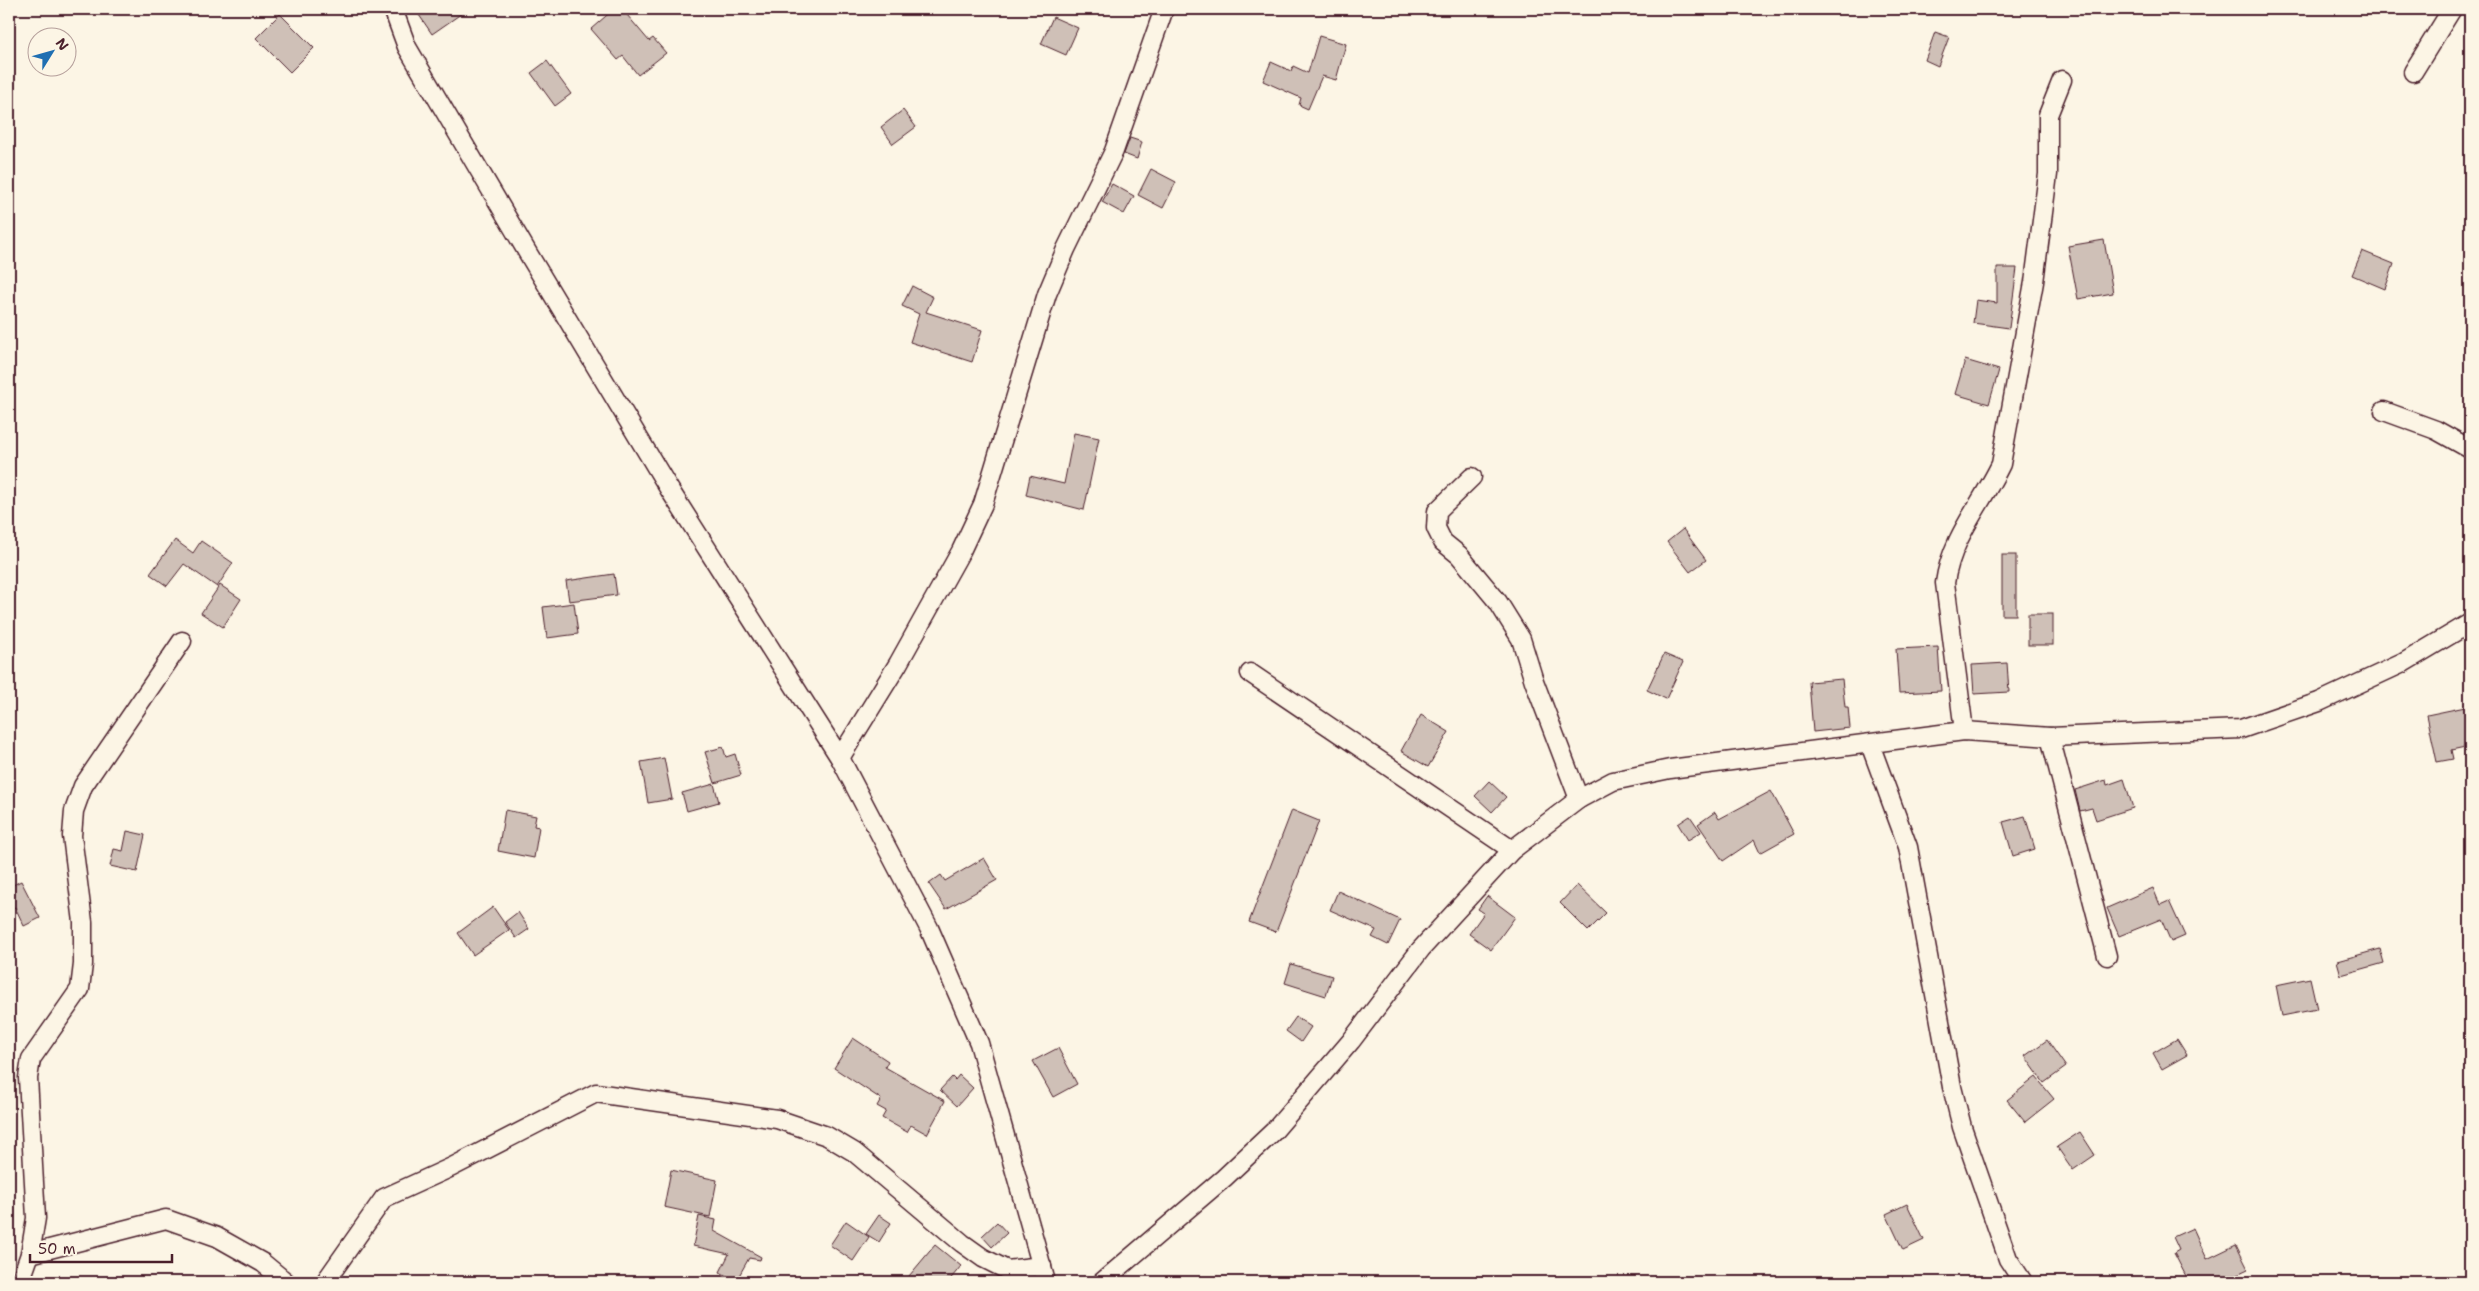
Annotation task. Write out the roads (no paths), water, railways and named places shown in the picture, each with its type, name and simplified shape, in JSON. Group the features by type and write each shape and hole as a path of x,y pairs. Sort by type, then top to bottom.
{"street":[{"path":"325,1282 384,1198 452,1167 596,1093 777,1118 827,1136 854,1152 962,1244 984,1258 1007,1270 1044,1274 979,1043 929,928 840,758 671,492 534,264 407,47 393,9"},
{"path":"840,758 898,664 961,551 983,504 1047,294 1066,249 1114,151 1164,9"},
{"path":"2413,72 2452,9"},
{"path":"1964,732 1945,583 1947,567 1959,536 1990,486 2001,464 2034,282 2048,174 2048,115 2062,80"},
{"path":"2384,411 2436,430 2470,449"},
{"path":"1472,477 1437,511 1436,528 1443,542 1459,556 1498,602 1521,639 1534,681 1579,800"},
{"path":"1102,1282 1224,1178 1274,1131 1351,1041 1421,949 1512,850 1579,800 1613,781 1670,769 1964,732 2050,738 2241,729 2319,702 2403,663 2470,623"},
{"path":"20,1282 30,1254 36,1218 28,1078 31,1058 80,989 83,964 83,922 72,836 74,811 83,786 182,641"},
{"path":"1250,673 1512,850"},
{"path":"2050,738 2107,956"},
{"path":"1870,744 1908,847 1952,1087 1962,1128 2008,1259 2023,1282"},
{"path":"30,1254 166,1219 217,1237 263,1263 286,1282"}]}
